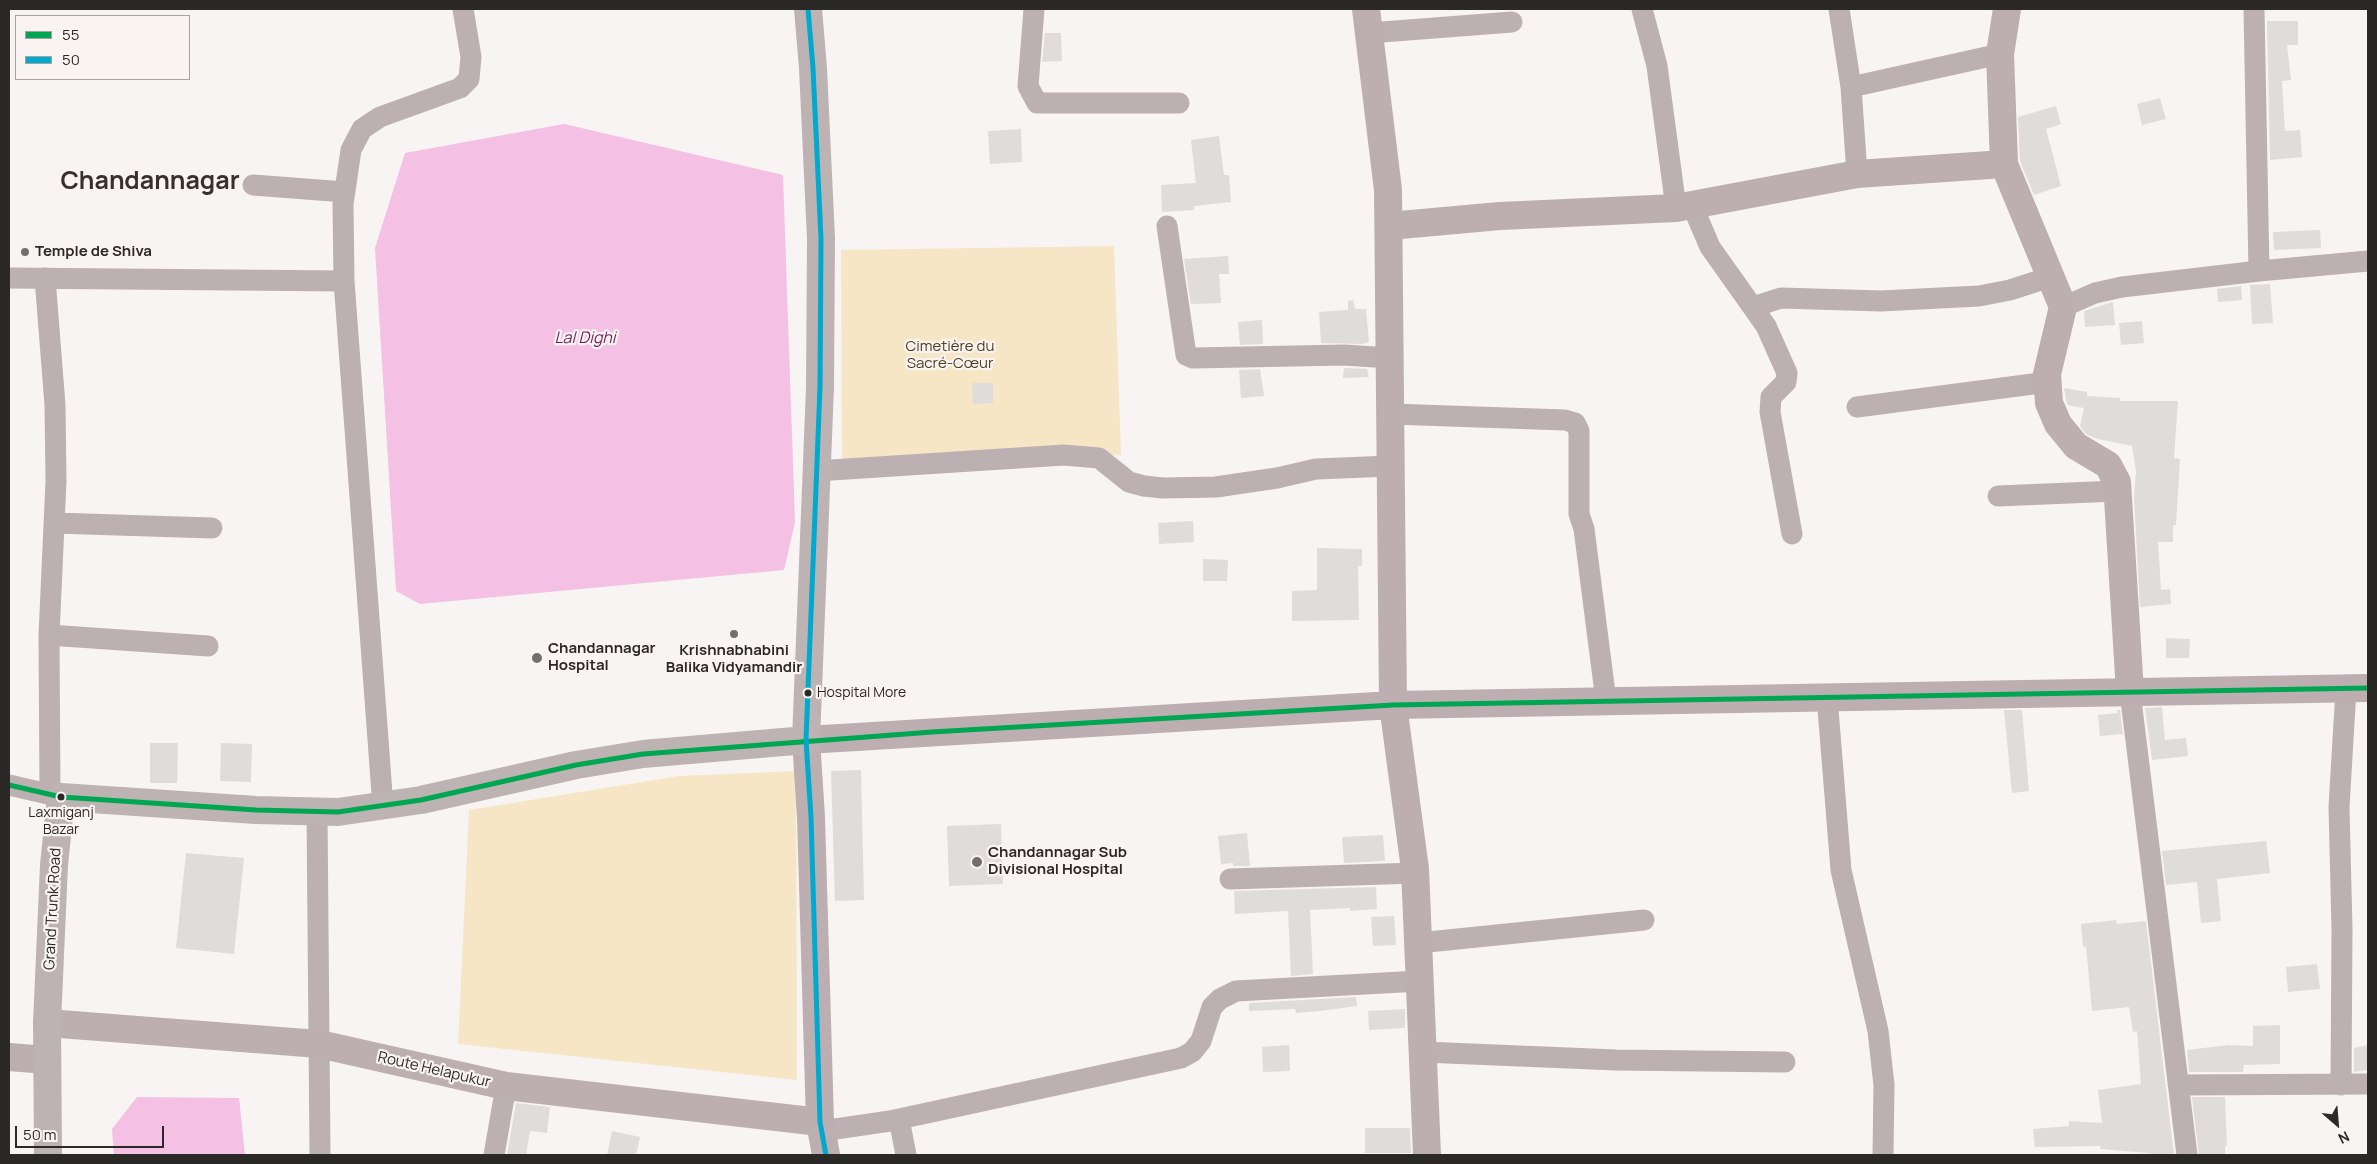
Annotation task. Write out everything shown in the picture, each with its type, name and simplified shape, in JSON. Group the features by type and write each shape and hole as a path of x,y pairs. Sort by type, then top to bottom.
{"main road":[{"path":"55,796 256,810 338,812 421,800 576,765 643,754 806,740 820,387 821,239 813,68 808,9"},
{"name":"Grand Trunk Road","path":"48,1155 47,1023 55,796"}],"street":[{"path":"383,807 344,282 343,204 351,150 362,129 380,117 460,88 469,79 471,57 463,9"},
{"path":"1034,9 1028,86 1037,103 1179,103"},
{"path":"1642,9 1657,66 1684,207 1766,326 1787,373 1786,382 1771,397 1770,412 1792,534"},
{"path":"1839,9 1851,87 1857,174"},
{"path":"2008,9 2000,54 2004,164 2063,306 2047,374 2049,403 2058,424 2076,446 2108,465 2116,482 2130,692 2187,1155"},
{"path":"2254,9 2259,271"},
{"path":"1427,1155 1416,873 1393,705 1388,190 1368,21 1512,22"},
{"path":"1851,87 2000,54"},
{"path":"1389,226 1500,216 1684,207 1857,174 2004,164"},
{"path":"253,184 345,192"},
{"path":"1167,226 1186,355 1193,358 1344,356 1390,358"},
{"path":"2063,306 2095,293 2122,287 2259,271 2368,261"},
{"path":"1753,307 1781,298 1881,301 1979,296 2010,290 2050,277"},
{"path":"9,278 344,282"},
{"path":"9,785 55,796 50,635 54,523 55,406 45,278"},
{"path":"1857,407 2048,382"},
{"path":"1391,414 1565,420 1575,423 1579,432 1578,514 1584,529 1606,701"},
{"path":"816,471 1064,455 1099,458 1129,482 1163,488 1216,487 1316,470 1391,466"},
{"path":"1998,496 2117,491"},
{"path":"54,523 212,528"},
{"path":"50,635 208,646"},
{"path":"1420,981 1236,991 1220,999 1212,1007 1201,1041 1192,1052 1181,1058 823,1136 812,827 806,740 1393,705 2357,688 2339,807 2342,929 2341,1085"},
{"path":"1826,697 1840,870 1878,1031 1884,1085 1883,1155"},
{"path":"317,811 320,1155"},
{"path":"1230,879 1416,873"},
{"path":"1418,943 1644,920"},
{"name":"Route Helapukur","path":"47,1023 319,1044 506,1086 823,1136"},
{"path":"1423,1052 1616,1060 1785,1062"},
{"path":"9,1057 47,1060"},
{"path":"2178,1085 2368,1084"},
{"path":"494,1155 506,1086"},
{"path":"899,1119 906,1155"}],"green space":[{"name":"Cimetière du Sacré-Cœur","path":"1114,246 1121,455 842,469 841,250"},
{"path":"796,771 797,1080 458,1044 469,810 679,776"}],"water":[{"name":"Lal Dighi","path":"564,124 783,175 795,522 784,570 420,604 396,591 375,248 405,153"},
{"path":"137,1097 239,1098 245,1155 114,1155 112,1129"}],"building":[{"path":"2267,21 2298,21 2298,45 2287,45 2291,80 2282,81 2285,131 2300,130 2302,157 2270,160"},
{"path":"1045,33 1061,33 1062,61 1042,62"},
{"path":"2160,98 2166,119 2142,125 2137,104"},
{"path":"2056,106 2061,124 2046,129 2061,186 2034,195 2020,161 2018,117"},
{"path":"1021,129 1022,162 990,164 988,131"},
{"path":"1219,136 1224,175 1229,175 1231,202 1194,206 1194,210 1162,212 1161,185 1196,183 1191,140"},
{"path":"2320,230 2321,248 2274,250 2273,232"},
{"path":"1228,256 1229,274 1219,274 1221,303 1191,304 1184,259"},
{"path":"2270,284 2273,323 2252,324 2250,285"},
{"path":"2241,286 2242,300 2218,302 2217,289"},
{"path":"1353,300 1355,309 1366,309 1369,342 1362,344 1321,343 1319,312 1348,310 1348,301"},
{"path":"2113,302 2115,325 2085,327 2084,311"},
{"path":"1262,320 1263,344 1240,345 1238,322"},
{"path":"2142,321 2144,343 2121,345 2119,323"},
{"path":"1344,368 1367,369 1369,377 1343,378"},
{"path":"1260,369 1264,396 1241,398 1239,370"},
{"path":"972,383 993,383 993,403 973,404"},
{"path":"2064,388 2087,392 2087,396 2120,398 2120,401 2178,401 2174,458 2180,459 2176,525 2173,525 2173,542 2158,542 2161,590 2170,589 2171,604 2140,607 2134,498 2136,471 2132,446 2094,438 2086,434 2080,426 2084,408 2067,405"},
{"path":"1193,521 1194,542 1159,544 1158,523"},
{"path":"1317,548 1362,549 1362,566 1358,566 1359,620 1292,621 1292,591 1317,590"},
{"path":"1203,559 1228,560 1227,581 1203,581"},
{"path":"2166,638 2190,639 2189,658 2166,658"},
{"path":"2162,707 2165,740 2186,738 2188,756 2152,760 2145,708"},
{"path":"2004,710 2022,710 2029,791 2012,793"},
{"path":"2117,710 2120,710 2123,734 2100,736 2098,715 2118,713"},
{"path":"150,743 178,743 177,783 150,783"},
{"path":"221,743 252,744 251,782 220,781"},
{"path":"861,770 864,900 835,901 831,771"},
{"path":"1001,824 1003,884 949,886 947,826"},
{"path":"1247,833 1250,866 1233,866 1233,863 1221,864 1218,836"},
{"path":"1383,835 1385,861 1344,863 1342,837"},
{"path":"2266,841 2270,873 2217,879 2221,921 2201,923 2197,882 2166,885 2162,851"},
{"path":"186,853 244,858 234,954 176,948"},
{"path":"1376,887 1377,909 1350,911 1350,908 1310,910 1313,974 1291,976 1288,911 1235,914 1234,891"},
{"path":"1394,916 1396,945 1373,946 1371,917"},
{"path":"2116,920 2117,924 2146,921 2174,1155 2149,1155 2149,1153 2100,1149 2101,1146 2035,1147 2033,1129 2069,1126 2069,1121 2102,1123 2098,1090 2141,1084 2137,1031 2133,1032 2129,1007 2092,1011 2086,946 2083,947 2081,924"},
{"path":"2317,964 2320,989 2288,992 2286,967"},
{"path":"1356,997 1357,1006 1320,1011 1296,1013 1295,1009 1249,1011 1249,1003"},
{"path":"1405,1009 1405,1028 1369,1030 1368,1011"},
{"path":"2280,1025 2280,1064 2244,1065 2243,1072 2189,1072 2187,1050 2229,1045 2253,1046 2253,1026"},
{"path":"1289,1045 1290,1071 1263,1072 1262,1047"},
{"path":"2368,1045 2368,1070 2354,1072 2354,1048"},
{"path":"2192,1097 2225,1097 2227,1146 2225,1146 2225,1155 2199,1155"},
{"path":"516,1103 550,1107 547,1133 530,1131 526,1155 507,1155"},
{"path":"1365,1128 1410,1128 1411,1153 1365,1153"},
{"path":"612,1131 640,1137 636,1155 607,1155"}],"transit line":[{"name":"50","path":"808,9 813,68 821,239 820,387 806,740 811,817 820,1122 826,1155"},
{"name":"55","path":"9,785 61,797 256,810 338,812 421,800 576,765 643,754 932,732 1393,705 2368,688"}],"place":[{"name":"Temple de Shiva","path":"25,252"},
{"name":"Krishnabhabini Balika Vidyamandir","path":"734,634"},
{"name":"Chandannagar Hospital","path":"537,658"},
{"name":"Hospital More","path":"808,693"},
{"name":"Laxmiganj Bazar","path":"61,797"},
{"name":"Chandannagar Sub Divisional Hospital","path":"977,862"}],"district":[{"name":"Chandannagar","path":"150,182"}]}
